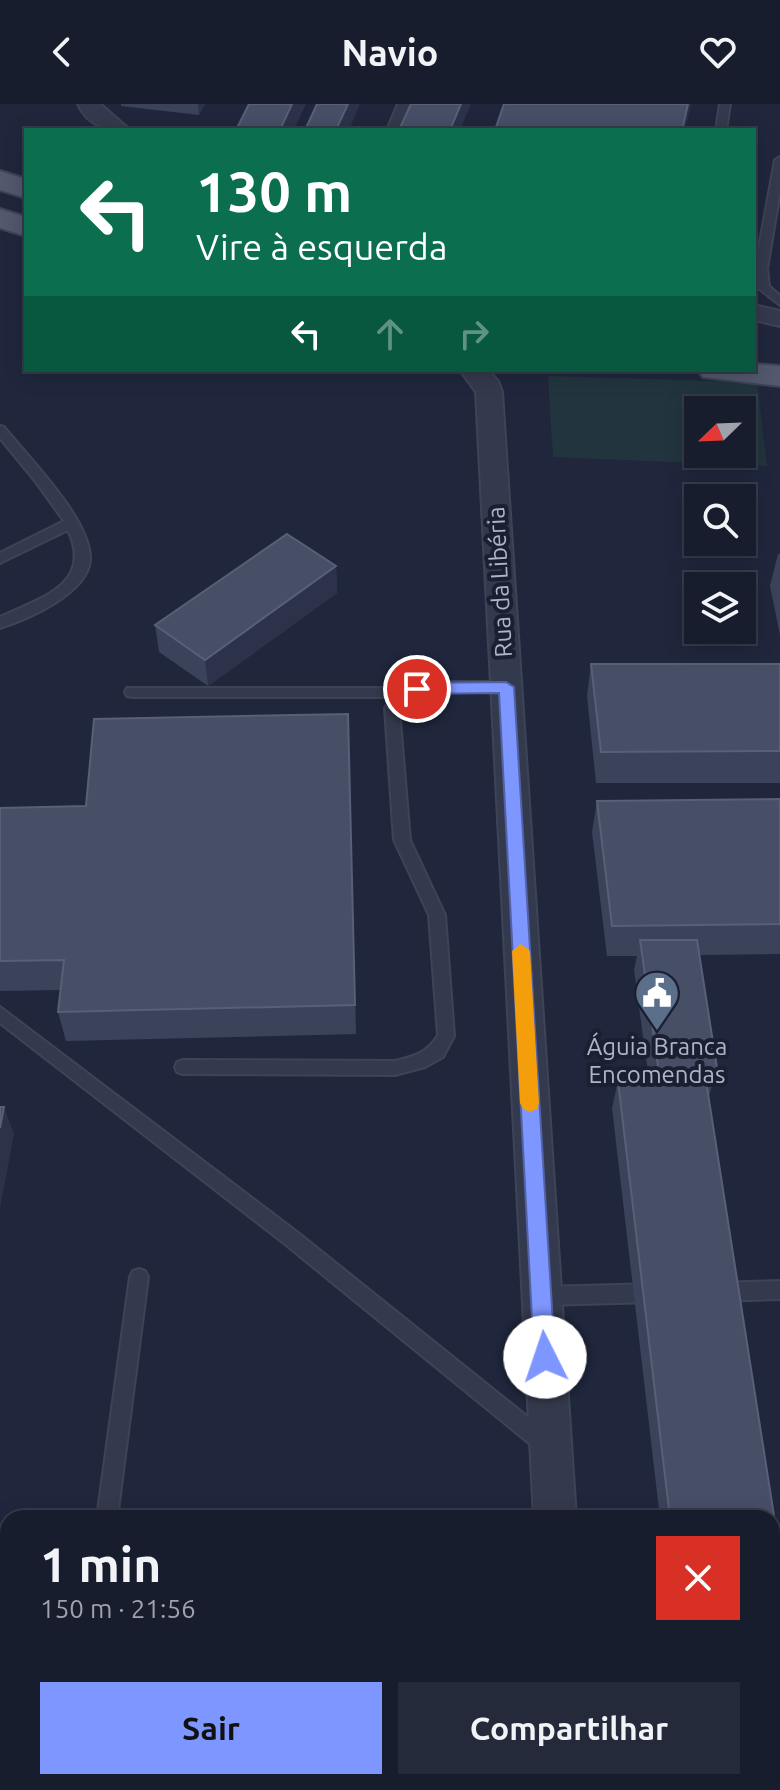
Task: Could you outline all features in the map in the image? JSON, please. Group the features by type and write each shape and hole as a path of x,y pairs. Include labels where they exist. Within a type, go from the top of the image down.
{"main road":[{"path":"0,180 24,188"},
{"path":"0,218 24,226"},
{"path":"756,344 780,345"},
{"path":"737,372 780,376"}],"street":[{"path":"89,104 92,111 116,128"},
{"path":"399,128 409,104"},
{"path":"756,313 780,319"},
{"name":"Rua da Libéria","path":"475,372 485,381 489,392 555,1510"}],"lane":[{"path":"721,128 725,104"},
{"path":"780,160 761,269 763,287 780,302"},
{"path":"0,430 73,522 84,559 79,575 59,592 0,623"},
{"path":"0,558 73,522"},
{"path":"132,692 406,692 417,689 506,687"},
{"path":"183,1067 395,1068 419,1062 437,1052 446,1036 441,935 429,893 402,840 392,708 396,699 406,692"},
{"path":"0,1014 291,1238 551,1449"},
{"path":"108,1510 139,1277"},
{"path":"700,1292 780,1290"},
{"path":"541,1296 668,1293"}],"shaded area":[{"path":"548,376 757,382 767,466 756,466 756,396 684,396 684,463 553,457"}],"building":[{"path":"249,104 292,104 281,128 237,128"},
{"path":"317,104 348,104 337,128 306,128"},
{"path":"411,104 461,104 451,128 400,128"},
{"path":"504,104 688,104 682,128 496,128"},
{"path":"287,534 336,566 205,660 155,625"},
{"path":"591,664 780,664 780,751 601,752"},
{"path":"348,714 355,1005 58,1012 64,960 0,961 0,808 86,806 94,719"},
{"path":"780,799 780,924 612,926 597,801"},
{"path":"640,940 697,940 717,1068 704,1068 773,1510 669,1510 618,1081 660,1080"},
{"path":"0,1107 4,1107 0,1128"}],"slow traffic":[{"path":"521,951 530,1103"}],"place":[{"name":"Águia Branca Encomendas","path":"657,1032"}],"route":[{"path":"417,689 506,687 545,1357"}]}
